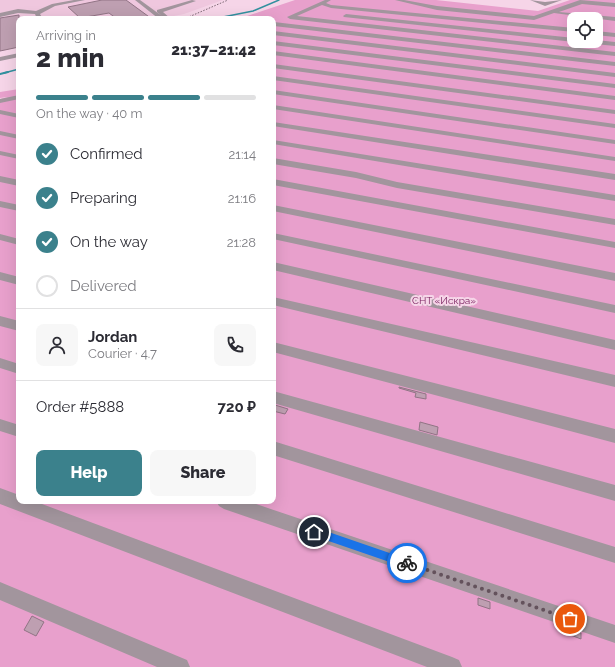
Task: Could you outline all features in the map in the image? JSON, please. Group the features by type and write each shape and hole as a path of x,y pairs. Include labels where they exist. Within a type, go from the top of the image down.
{"street":[{"path":"0,15 18,11 37,13 54,5 84,0"},
{"path":"137,0 158,16"},
{"path":"276,23 329,0"},
{"path":"532,0 545,4 560,0"},
{"path":"165,16 159,11 194,1"},
{"path":"580,1 615,25"},
{"path":"534,18 554,12 580,1 615,5"},
{"path":"394,2 546,20"},
{"path":"321,3 331,6 567,29"},
{"path":"554,12 615,19"},
{"path":"336,15 567,39"},
{"path":"290,17 615,54"},
{"path":"276,24 615,64"},
{"path":"276,33 615,74"},
{"path":"603,34 615,35"},
{"path":"276,43 615,86"},
{"path":"603,43 615,44"},
{"path":"276,53 615,98"},
{"path":"0,59 16,56"},
{"path":"276,66 615,112"},
{"path":"276,78 615,126"},
{"path":"276,92 615,142"},
{"path":"0,101 16,98"},
{"path":"276,106 615,159"},
{"path":"0,112 16,115"},
{"path":"276,124 615,177"},
{"path":"0,133 16,136"},
{"path":"276,142 615,198"},
{"path":"0,153 16,156"},
{"path":"276,162 356,175 404,186 615,222"},
{"path":"0,179 16,182"},
{"path":"276,183 615,245"},
{"path":"0,204 16,207"},
{"path":"276,209 615,277"},
{"path":"0,237 16,241"},
{"path":"276,237 615,309"},
{"path":"276,267 615,344"},
{"path":"0,276 16,280"},
{"path":"276,302 615,381"},
{"path":"0,321 16,325"},
{"path":"276,348 615,436"},
{"path":"0,363 16,368"},
{"path":"276,398 615,493"},
{"path":"0,425 16,430"},
{"path":"276,449 615,555"},
{"path":"0,496 16,502"},
{"path":"21,504 452,667"},
{"path":"233,504 615,634"},
{"path":"0,591 180,667"}],"path":[{"path":"192,16 228,0"}],"shaded area":[{"path":"0,0 223,0 184,14 174,16 16,16 16,48 0,51"}],"green space":[{"name":"СНТ «Искра»","path":"295,0 436,0 538,11 570,0 615,0 615,667 0,667 0,99 8,97 0,98 0,92 16,89 16,504 276,504 276,16 247,16"}],"building":[{"path":"102,0 126,0 148,16 113,16 109,13 92,16 78,16 68,7"},
{"path":"19,15 16,16 16,48 0,51 0,18"},
{"path":"399,387 426,394 426,399 415,397 416,393"},
{"path":"276,405 288,409 285,414 276,412"},
{"path":"420,422 438,427 437,435 419,430"},
{"path":"478,598 490,602 490,609 478,605"},
{"path":"32,616 44,622 36,636 24,630"},
{"path":"568,628 581,633 581,639 568,634"}],"waterway":[{"path":"228,16 253,11 279,0"},
{"path":"4,73 16,70"},
{"path":"4,73 8,72"},
{"path":"0,74 4,73"}],"way so far":[{"path":"407,563 570,619"}],"route":[{"path":"314,532 407,563"}]}
